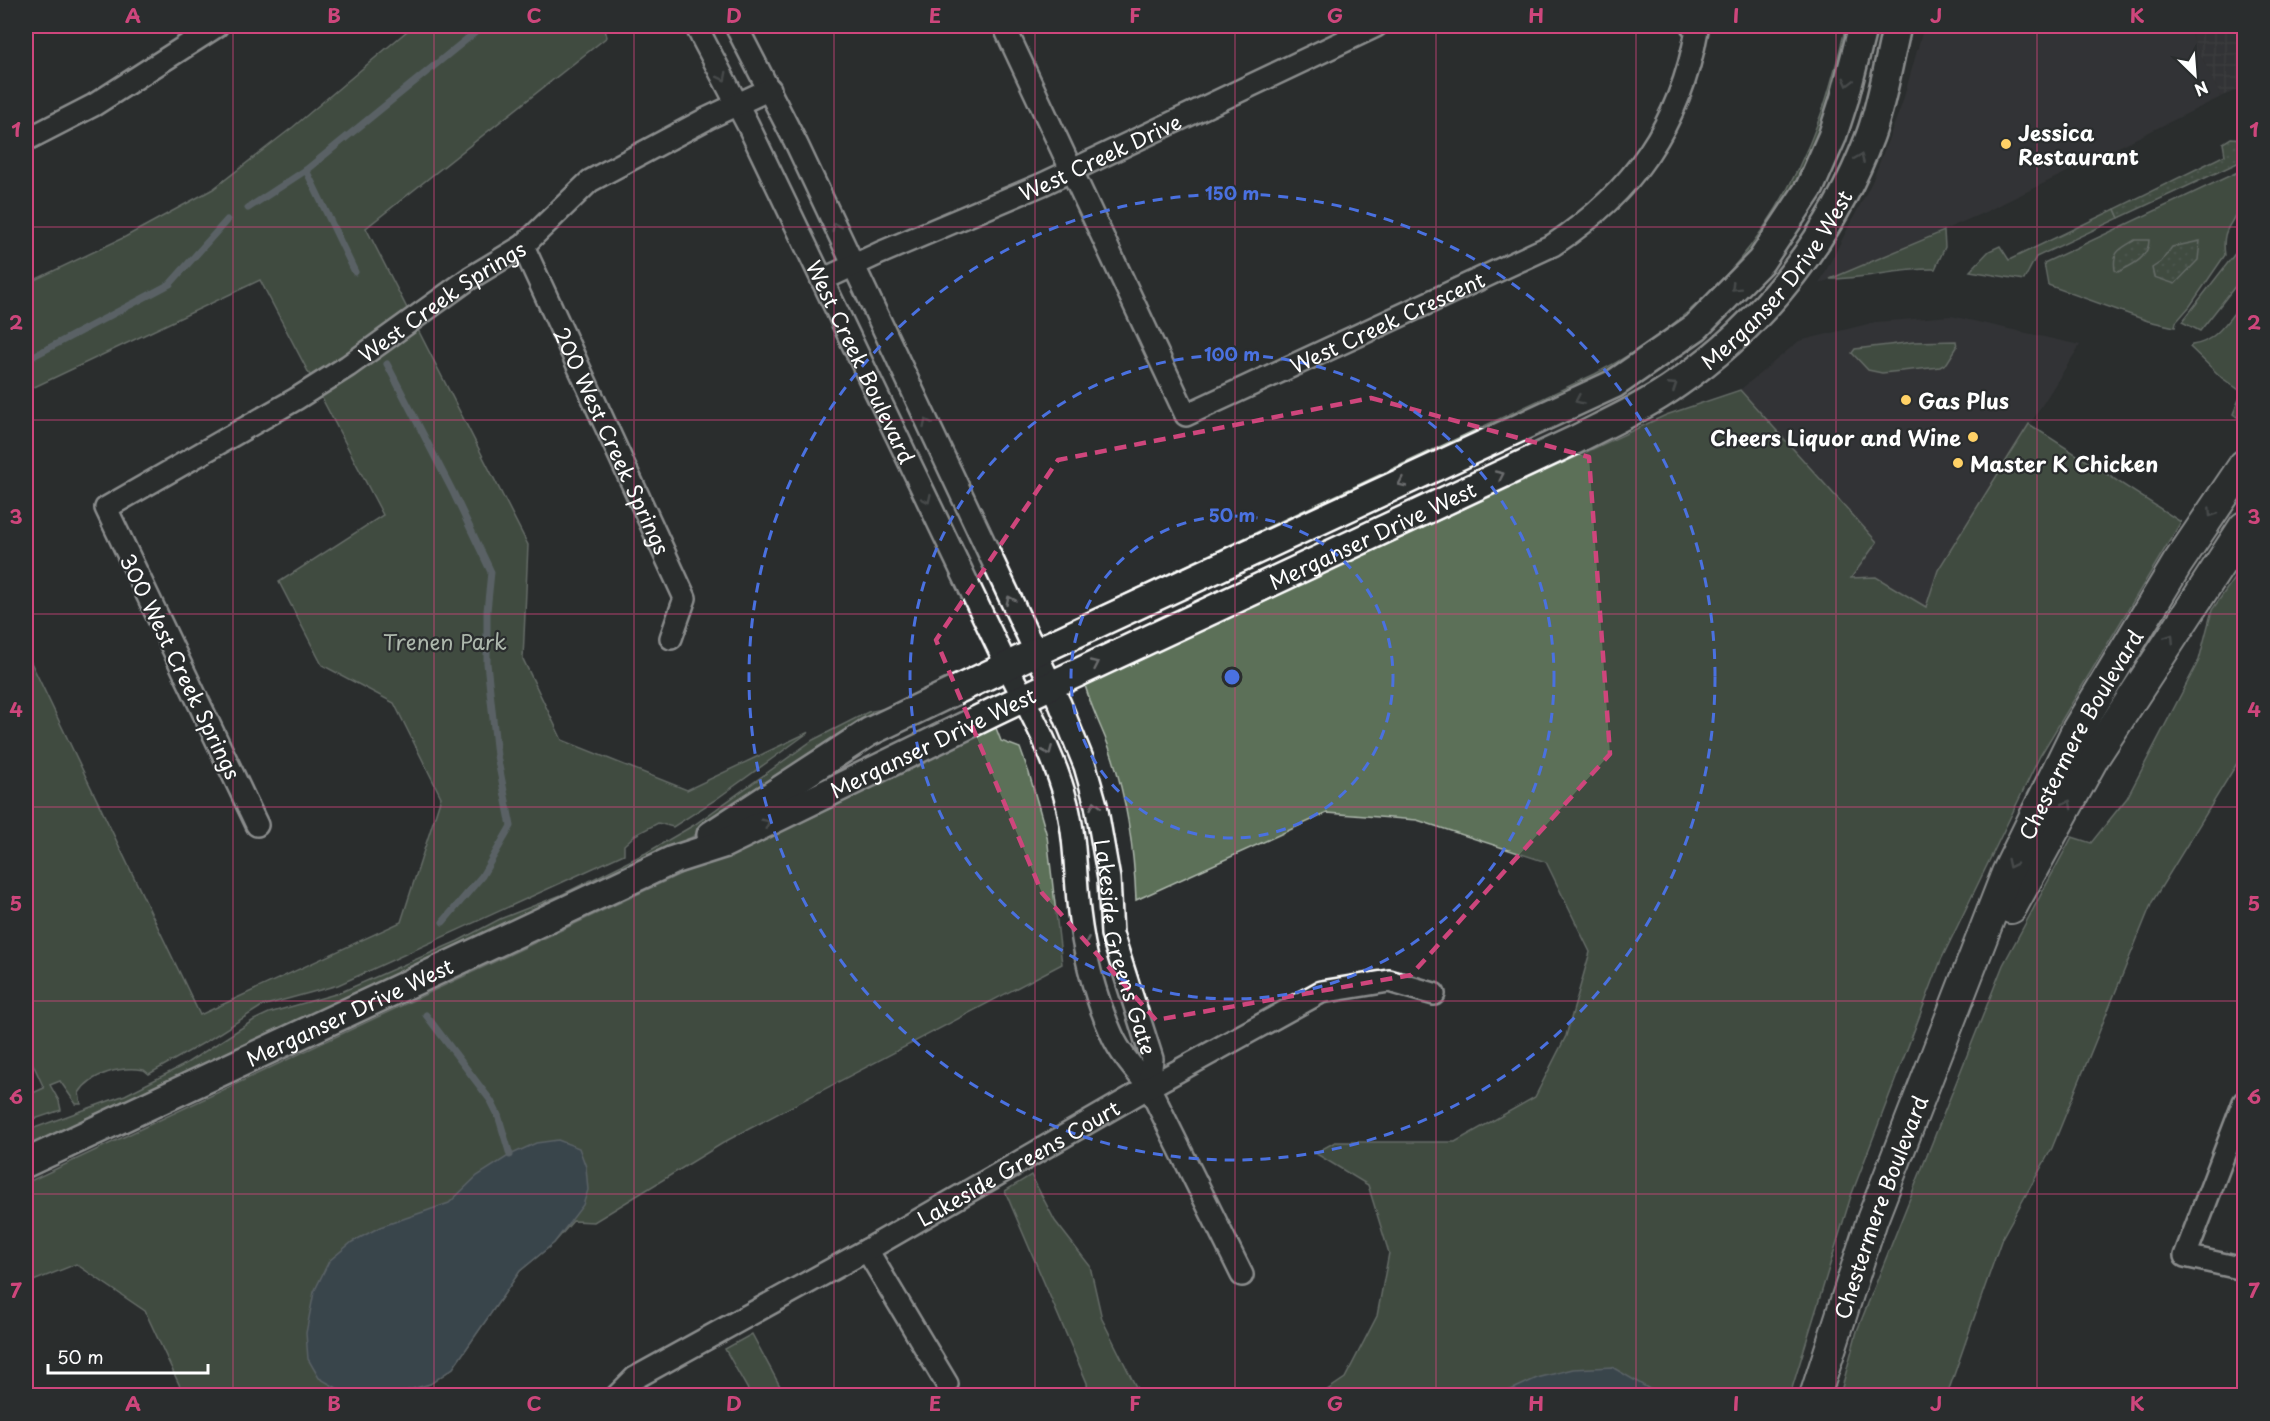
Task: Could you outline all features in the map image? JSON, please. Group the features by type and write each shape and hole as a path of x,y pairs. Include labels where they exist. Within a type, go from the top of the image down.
{"main road":[{"name":"Chestermere Boulevard","path":"1815,1395 1872,1220 2007,873 2077,730 2177,564 2244,465"},
{"name":"Chestermere Boulevard","path":"1949,1021 2094,757 2244,527"}],"street":[{"path":"26,140 94,105 217,26"},
{"name":"West Creek Boulevard","path":"696,26 737,104 1023,698"},
{"name":"West Creek Boulevard","path":"736,26 770,89 854,264 1034,652"},
{"path":"1004,26 1071,171"},
{"name":"West Creek Drive","path":"822,280 854,264 1071,171 1376,26"},
{"name":"West Creek Crescent","path":"1071,171 1186,415 1553,245 1584,223 1628,183 1656,142 1677,102 1690,65 1696,30 1692,26"},
{"name":"Merganser Drive West","path":"673,860 804,772 869,732 1034,652 1614,384 1696,327 1761,261 1810,187 1832,137 1863,26"},
{"name":"Merganser Drive West","path":"26,1163 673,860 723,844 1050,685 1575,440 1647,403 1709,360 1757,316 1785,285 1831,218 1871,133 1897,26"},
{"name":"West Creek Springs","path":"106,508 339,372 470,278 523,246 590,181 770,89"},
{"name":"200 West Creek Springs","path":"523,246 685,598 671,638"},
{"path":"1761,261 1785,285"},
{"name":"300 West Creek Springs","path":"106,508 257,825"},
{"name":"Lakeside Greens Gate","path":"1034,652 1085,766 1096,805 1109,879 1112,934 1152,1059 1149,1087"},
{"name":"Lakeside Greens Gate","path":"1023,698 1037,726 1067,802 1074,832 1079,912 1085,949 1097,995 1113,1037 1149,1087"},
{"name":"Lakeside Greens Court","path":"617,1395 635,1378 867,1250 1149,1087 1321,992 1389,981 1434,994"},
{"path":"1149,1087 1242,1275"},
{"path":"2244,1102 2185,1256 2244,1269"},
{"path":"867,1250 947,1384"}],"highlighted area":[{"path":"1371,398 1589,457 1610,754 1411,975 1156,1020 1042,893 936,640 1058,460"}],"shaded area":[{"path":"1924,26 2187,26 2221,97 1983,213 1819,284 1872,182 1902,104"},
{"path":"2187,26 2244,26 2244,87 2221,97"},
{"path":"1951,316 2080,345 1938,570 1926,607 1876,577 1851,579 1877,542 1740,390 1799,341 1876,322"}],"green space":[{"name":"Trenen Park","path":"413,26 604,26 607,37 366,228 528,545 523,659 562,740 687,790 809,732 715,800 673,827 658,823 635,835 624,845 624,854 338,985 262,1006 149,1074 144,1070 126,1069 99,1076 91,1080 79,1093 81,1104 76,1104 60,1081 50,1085 61,1110 26,1122 26,1096 44,1088 26,1049 26,652 200,1015 401,922 441,797 394,703 322,665 279,582 383,515 260,280 26,391 26,284 125,237 213,189 293,127"},
{"path":"1846,26 1850,26 1824,121 1800,178 1786,203 1771,227 1735,272 1673,330 1639,354 1579,387 1070,623 1061,624 1595,374 1670,326 1733,268 1759,234 1782,198 1803,159 1820,117"},
{"path":"2231,138 2244,139 2244,160 2119,218 2115,209 2225,155 2223,143"},
{"path":"2244,169 2244,196 2239,200 2238,209 2227,230 2225,255 2190,306 2176,322 2175,327 2148,321 2048,285 2044,263"},
{"path":"2115,209 2119,218 2036,257 2024,280 1970,271 1989,251 2000,246 2009,260"},
{"path":"1944,231 1945,247 1935,269 1830,279"},
{"path":"2135,240 2149,240 2146,252 2139,260 2118,272 2114,264 2118,251"},
{"path":"2200,241 2198,260 2175,284 2154,277 2152,268 2161,262 2172,247"},
{"path":"2244,242 2244,275 2200,331 2182,322"},
{"path":"2244,300 2244,420 2233,414 2242,392 2222,378 2190,347 2208,340 2215,334"},
{"path":"1956,341 1957,347 1947,363 1940,367 1882,373 1868,370 1852,353 1855,349 1914,342"},
{"path":"1740,390 1877,542 1851,578 1876,577 1926,607 1938,570 2029,424 2181,522 2040,756 1941,960 1851,1196 1790,1395 1320,1395 1345,1378 1377,1316 1389,1253 1368,1185 1315,1153 1335,1142 1455,1142 1535,1097 1566,1036 1590,952 1546,862 1417,820 1327,813 1136,900 1131,843 1121,787 1110,750 1085,685 1666,415"},
{"path":"2244,564 2244,752 2152,902 2052,1148 2002,1238 1947,1395 1840,1395 1857,1331 2003,965 2072,837 2091,843 2127,798 2199,660 2212,610"},
{"path":"886,710 692,837 26,1148 26,1131 125,1095 182,1066 254,1020 269,1013 339,993 458,941 500,919 561,895 646,853 694,825 813,740 868,712"},
{"path":"996,728 1001,741 1020,748 1047,836 1062,964 728,1140 594,1222 573,1221 554,1243 520,1271 453,1368 430,1384 391,1396 184,1395 145,1311 76,1264 26,1284 26,1183 979,733"},
{"path":"1031,1175 1055,1221 1090,1266 1102,1319 1140,1395 1088,1395 1087,1383 1005,1191"},
{"path":"752,1334 787,1395 751,1395 725,1349"}],"water":[{"path":"558,1140 579,1148 586,1167 588,1190 583,1205 554,1243 520,1271 453,1368 430,1384 391,1395 349,1395 319,1378 308,1359 306,1333 314,1292 329,1261 352,1242 380,1227 449,1203 477,1176 510,1155 536,1143"},
{"path":"1612,1367 1656,1395 1500,1395 1537,1378 1573,1369"}],"waterway":[{"path":"248,208 306,170 483,26"},
{"path":"306,170 355,272"},
{"path":"26,360 170,284 227,220"},
{"path":"387,364 491,572 487,611 487,663 497,756 511,826 482,876 443,922"},
{"path":"426,1015 491,1101 498,1115 510,1155"}],"place":[{"name":"Jessica Restaurant","path":"2006,144"},
{"name":"Gas Plus","path":"1906,400"},
{"name":"Cheers Liquor and Wine","path":"1973,437"},
{"name":"Master K Chicken","path":"1958,463"}]}
